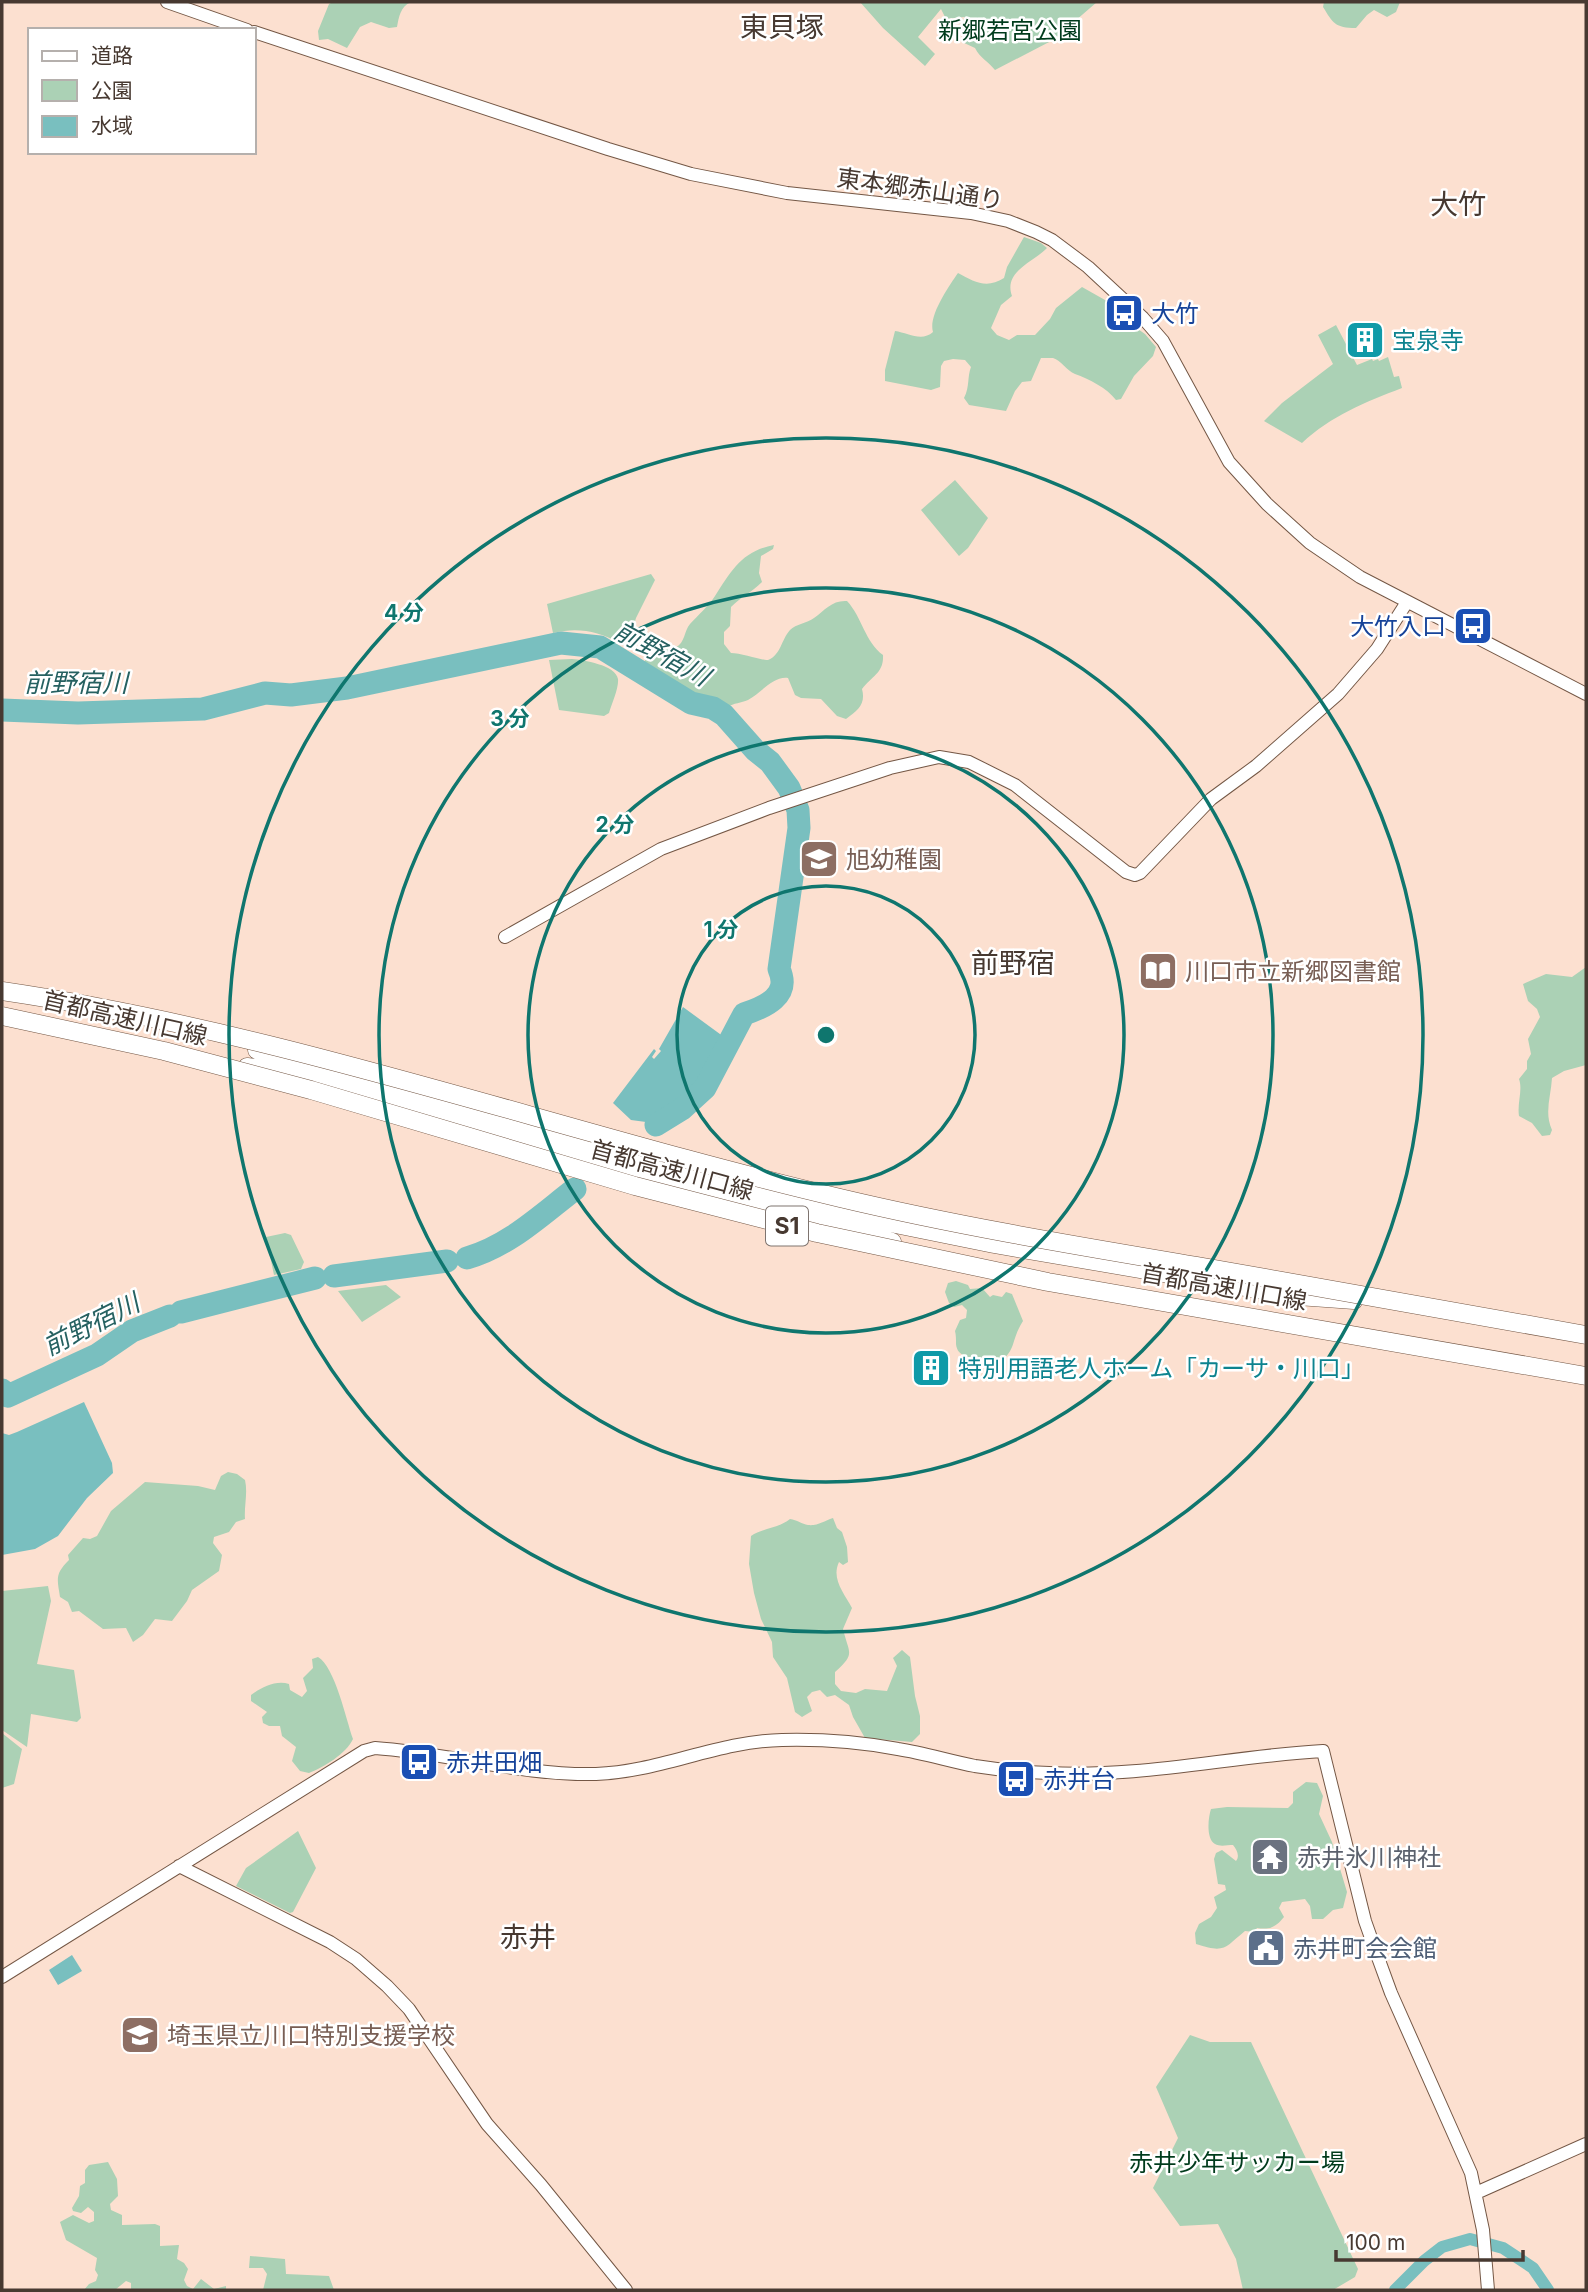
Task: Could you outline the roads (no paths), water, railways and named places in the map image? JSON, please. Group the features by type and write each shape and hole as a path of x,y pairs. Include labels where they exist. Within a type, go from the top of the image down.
{"highway":[{"name":"首都高速川口線","path":"2,991 167,1021 265,1043 703,1163 842,1198 1055,1243 1586,1335"},
{"name":"首都高速川口線","path":"2,1016 120,1040 311,1090 622,1182 773,1223 1048,1282 1586,1376"},
{"path":"166,1016 359,1086 962,1264"},
{"path":"157,1055 271,1070 359,1086 846,1214 994,1244 1298,1296 1424,1306"}],"street":[{"path":"167,2 241,28"},
{"name":"東本郷赤山通り","path":"256,33 691,174 787,193 929,206 971,213 1008,221 1036,232 1052,240 1088,267 1143,318 1163,341 1225,456 1267,504 1310,542 1339,565 1586,694"},
{"path":"505,937 661,849 768,808 890,768 939,757 969,762 1014,785 1126,872 1140,873 1211,799 1256,766 1338,694 1377,649 1407,602"},
{"path":"2,1977 364,1751 375,1748 540,1771 593,1774 639,1769 712,1749 780,1740 850,1741 901,1749 975,1766 1049,1773 1120,1773 1323,1751 1365,1921 1391,1993 1465,2158 1476,2193 1488,2290"},
{"path":"179,1866 330,1942 356,1959 387,1986 409,2009 487,2124 541,2185 626,2290"},
{"path":"1476,2193 1586,2144"}],"water":[{"path":"683,1007 724,1037 695,1086 672,1106 646,1122 631,1120 613,1103 654,1049 654,1059 661,1051 659,1049"},
{"path":"84,1402 112,1463 113,1473 87,1498 58,1536 35,1549 2,1555 2,1433 9,1435 17,1432"},
{"path":"72,1955 82,1971 58,1985 49,1970"}],"waterway":[{"name":"前野宿川","path":"2,710 78,713 203,709 265,693 291,695 347,688 561,643 600,647 691,703 713,708 724,715 755,750 770,762 789,788 798,810 799,828 779,969 782,986 774,999 744,1014 705,1088 682,1109 656,1125"},
{"name":"前野宿川","path":"467,1258 511,1238 575,1189"},
{"name":"前野宿川","path":"334,1276 447,1261"},
{"name":"前野宿川","path":"181,1312 315,1278"},
{"name":"前野宿川","path":"2,1390 8,1396 97,1355 132,1331 170,1316"},
{"path":"1395,2290 1442,2247 1470,2239 1503,2248 1533,2268 1548,2290"}],"place":[{"name":"大竹","path":"1124,313"},
{"name":"宝泉寺","path":"1365,340"},
{"name":"大竹入口","path":"1473,626"},
{"name":"旭幼稚園","path":"819,859"},
{"name":"川口市立新郷図書館","path":"1158,971"},
{"name":"特別用語老人ホーム「カーサ・川口」","path":"931,1368"},
{"name":"赤井田畑","path":"419,1762"},
{"name":"赤井台","path":"1016,1779"},
{"name":"赤井氷川神社","path":"1270,1857"},
{"name":"赤井町会会館","path":"1266,1948"},
{"name":"埼玉県立川口特別支援学校","path":"140,2035"}],"district":[{"name":"東貝塚","path":"782,27"},
{"name":"大竹","path":"1458,204"},
{"name":"前野宿","path":"1013,963"},
{"name":"赤井","path":"528,1937"}],"park label":[{"name":"新郷若宮公園","path":"1010,30"},
{"name":"赤井少年サッカー場","path":"1237,2162"}]}
